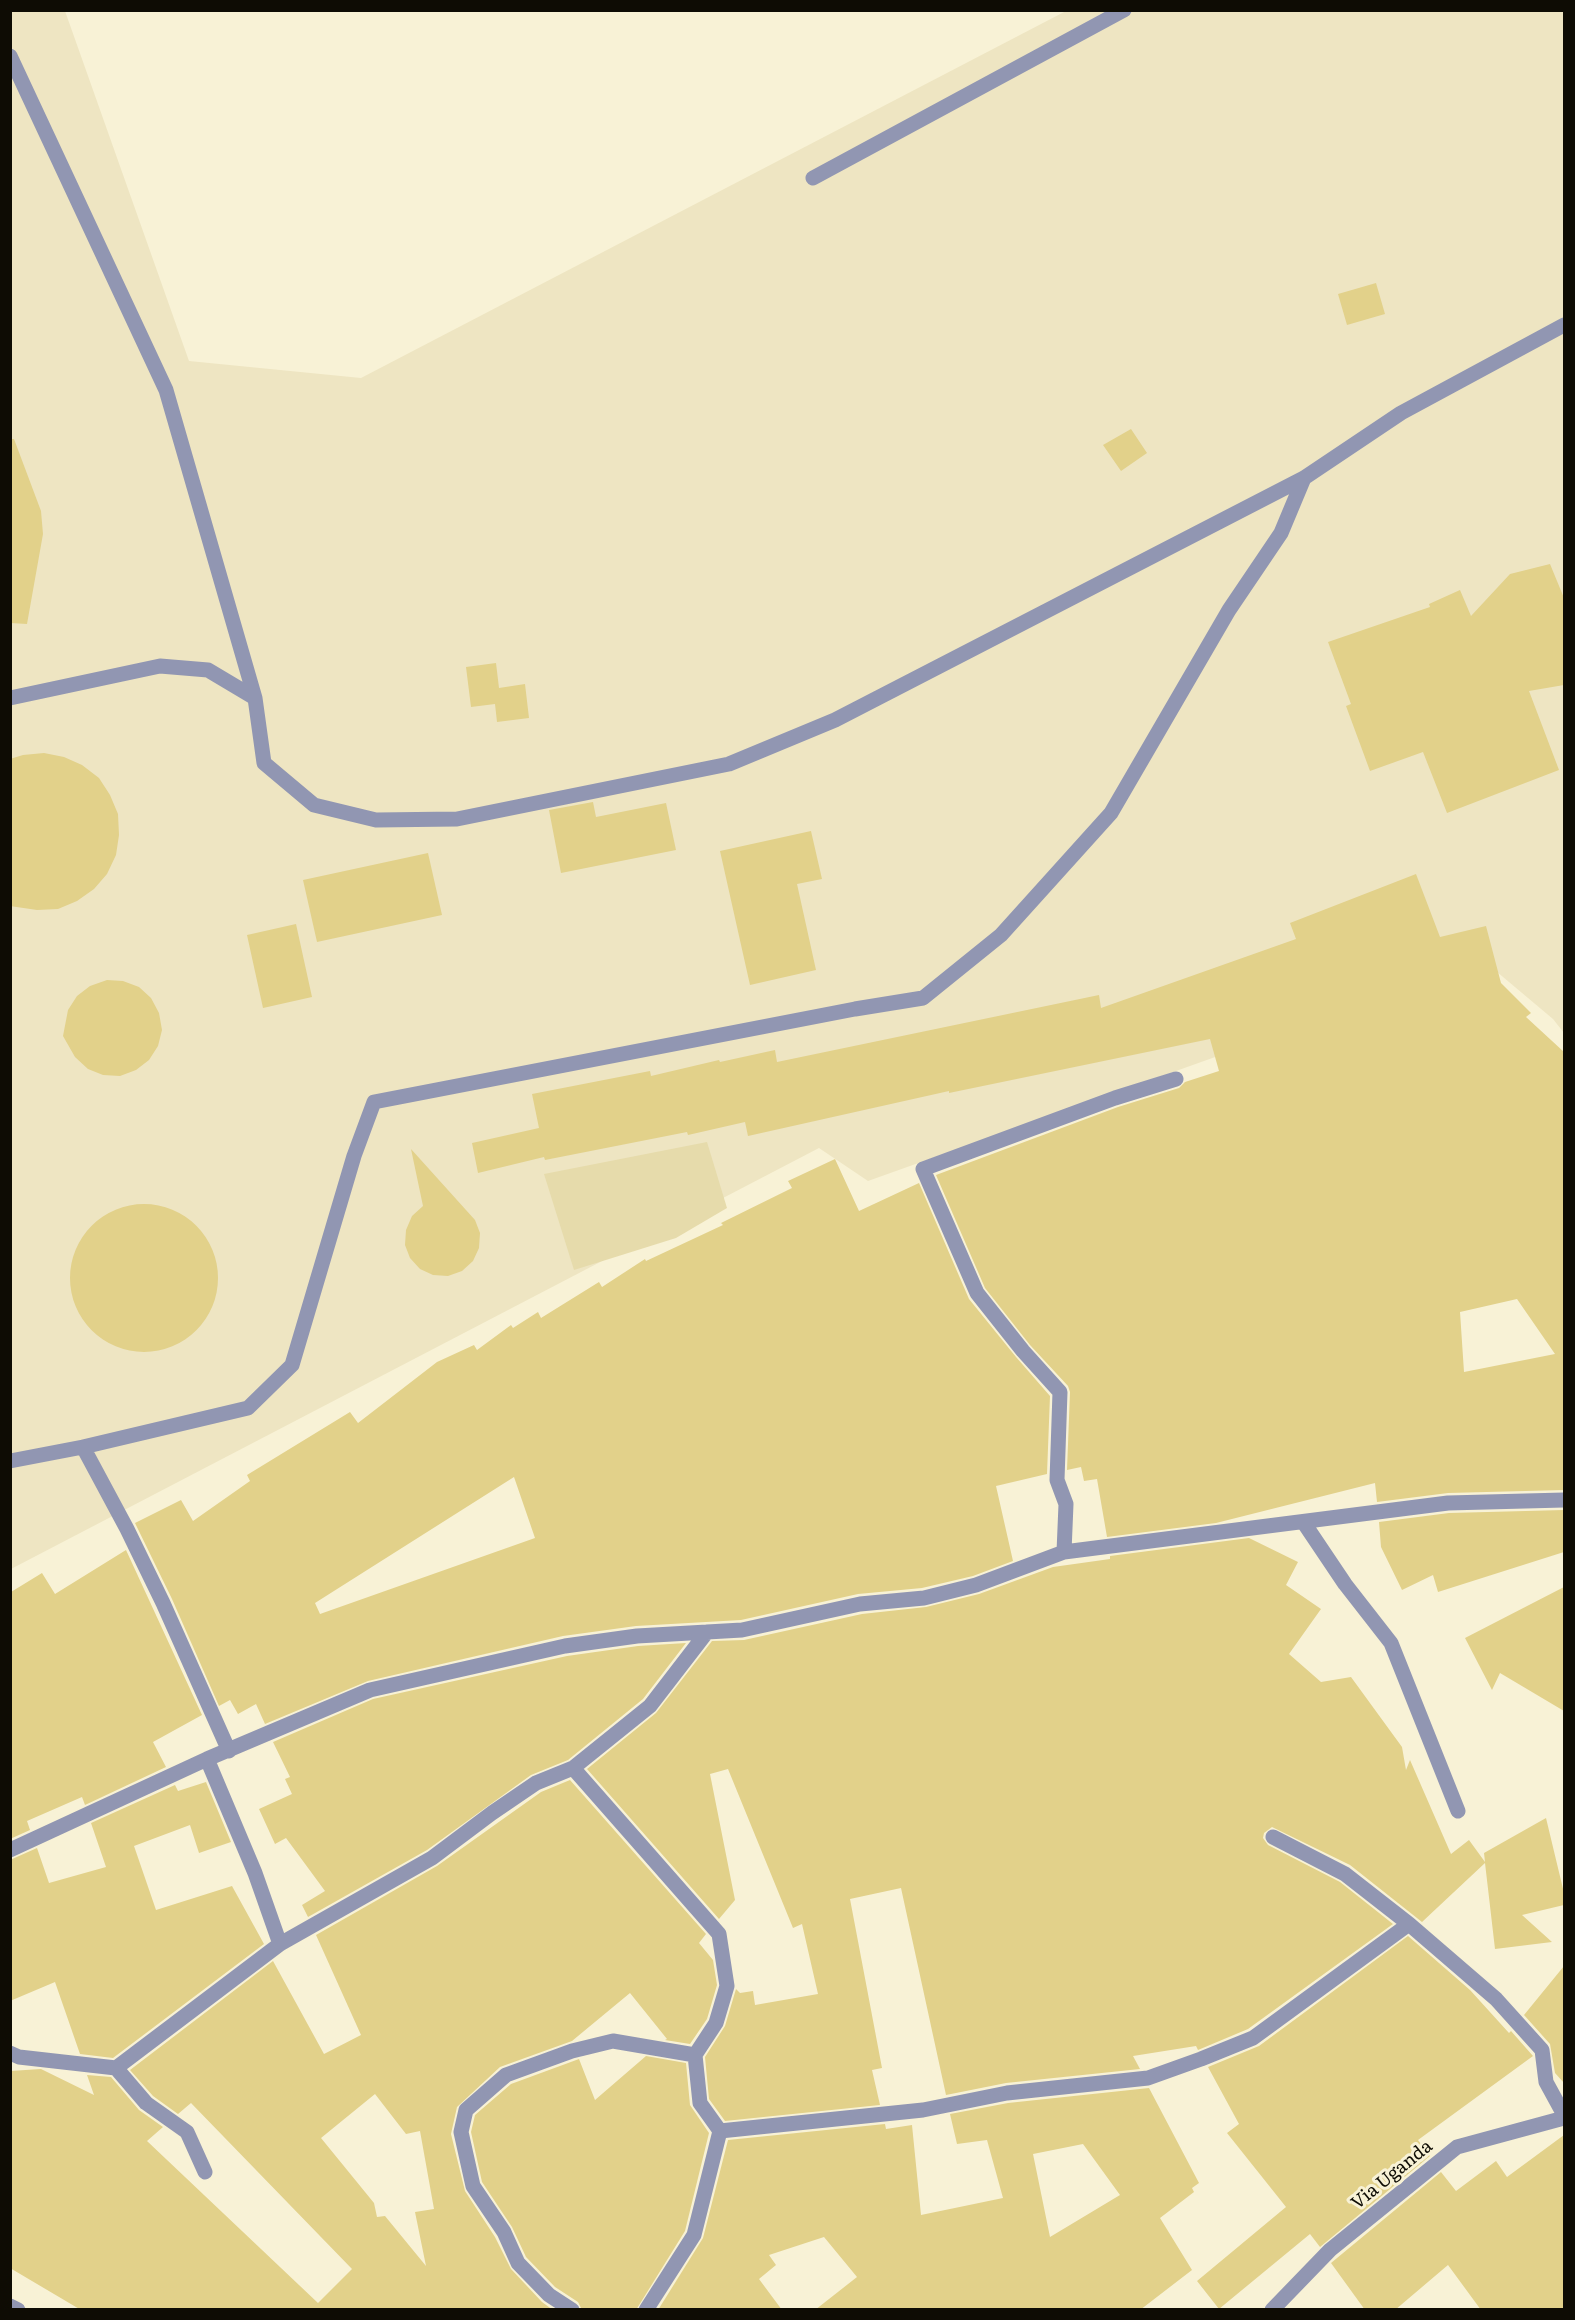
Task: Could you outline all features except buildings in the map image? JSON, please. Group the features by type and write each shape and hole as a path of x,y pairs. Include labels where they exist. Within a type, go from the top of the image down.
{"street":[{"path":"813,178 1124,10"},
{"path":"10,56 166,390 255,698 264,763 314,805 376,820 457,819 729,764 835,720 1304,478 1401,413 1564,325"},
{"path":"10,1461 248,1408 292,1365 354,1156 374,1102 855,1009 923,998 1001,935 1111,813 1229,610 1281,533 1304,478"},
{"path":"10,698 160,666 208,670 255,698"},
{"path":"1064,1552 1066,1504 1057,1480 1060,1392 1023,1352 977,1293 923,1168 1115,1098 1176,1079"},
{"path":"83,1446 153,1582 229,1751"},
{"path":"10,1850 207,1759 370,1690 565,1646 637,1636 742,1630 860,1604 924,1598 976,1585 1064,1552 1448,1503 1564,1500"},
{"path":"1304,1522 1345,1584 1391,1644 1458,1811"},
{"path":"116,2068 280,1944 432,1858 536,1783 573,1768 650,1706 707,1632"},
{"path":"207,1759 255,1873 280,1944"},
{"path":"573,1768 719,1934 727,1986 716,2023 695,2055 700,2103 720,2131 694,2235 646,2310"},
{"path":"1273,1837 1345,1874 1409,1924 1496,1999 1542,2050 1546,2082 1564,2116"},
{"path":"720,2131 923,2110 1007,2093 1148,2078 1201,2060 1253,2038 1409,1924"},
{"path":"572,2310 549,2295 518,2263 504,2232 473,2186 461,2132 466,2110 506,2075 572,2051 612,2041 695,2055"},
{"path":"10,2053 19,2057 116,2068 147,2103 187,2132 205,2172"},
{"name":"Via Uganda","path":"1272,2310 1330,2250 1457,2147 1564,2116"},
{"path":"10,2306 18,2310"}],"shaded area":[{"path":"11,11 65,11 189,361 361,378 1066,11 1564,11 1564,1033 1553,1019 1484,961 868,1181 819,1148 11,1569"},
{"path":"707,1142 727,1208 676,1238 574,1270 544,1174"}]}
